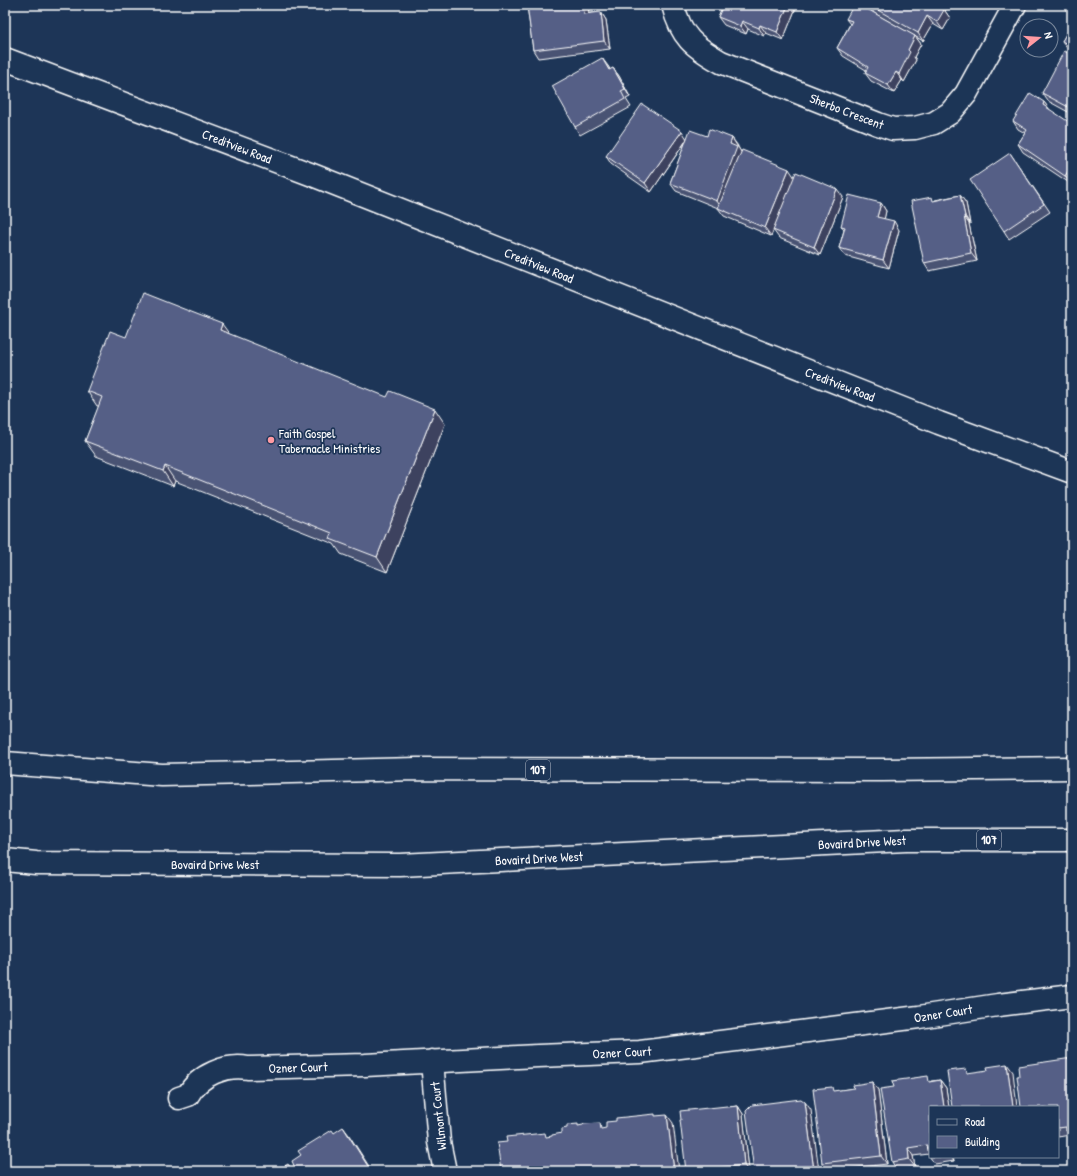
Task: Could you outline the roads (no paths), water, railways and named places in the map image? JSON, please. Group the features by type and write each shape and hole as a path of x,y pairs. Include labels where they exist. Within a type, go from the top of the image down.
{"street":[{"name":"Sherbo Crescent","path":"674,5 677,20 690,41 704,52 721,62 893,129 915,128 934,123 950,113 966,94 1015,5"},
{"name":"Creditview Road","path":"5,59 289,166 925,418 1072,472"},
{"name":"107","path":"5,763 162,775 417,770 882,770 1072,768"},
{"name":"Bovaird Drive West","path":"5,860 44,863 400,865 906,840 1072,840"},
{"name":"Ozner Court","path":"179,1098 188,1095 192,1089 213,1073 237,1066 248,1068 366,1065 640,1052 1072,996"},
{"name":"Wilmont Court","path":"432,1061 439,1142 445,1171"}],"place":[{"name":"Faith Gospel Tabernacle Ministries","path":"271,440"}]}
